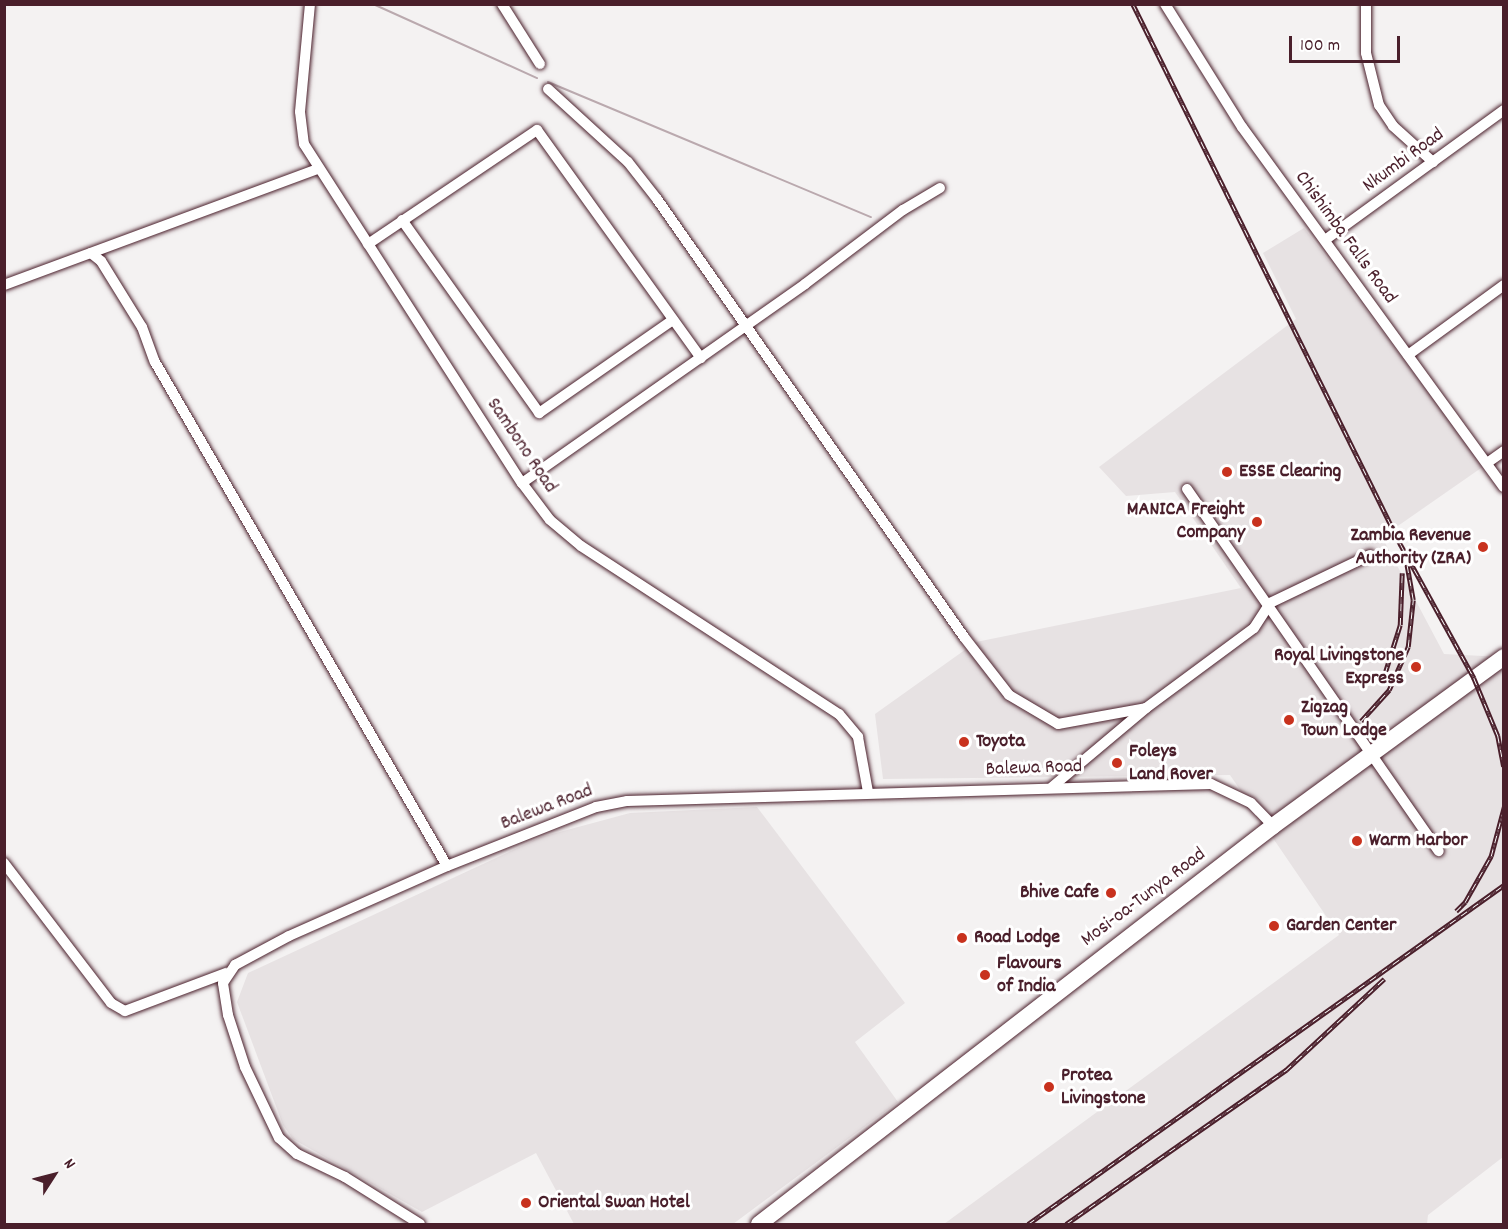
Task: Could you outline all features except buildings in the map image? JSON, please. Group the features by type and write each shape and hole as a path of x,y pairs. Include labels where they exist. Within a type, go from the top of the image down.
{"highway":[{"name":"Mosi-oa-Tunya Road","path":"759,1224 1273,826 1503,657"}],"street":[{"name":"Sambono Road","path":"310,4 300,112 304,144 317,169 522,483 550,520 581,546 839,714 858,737 868,792"},
{"path":"502,4 540,64"},
{"name":"Chishimba Falls Road","path":"1165,4 1242,128 1503,487"},
{"path":"1366,4 1366,53 1379,105 1393,126 1433,162"},
{"path":"548,89 638,174 690,242 745,327 837,451 964,637 1009,695 1058,724 1146,708"},
{"name":"Nkumbi Road","path":"1325,240 1503,110"},
{"path":"368,244 537,130 701,358"},
{"path":"4,285 317,169"},
{"path":"522,483 745,327 903,210 940,188"},
{"path":"402,220 539,413 673,320"},
{"path":"91,253 100,261 142,327 155,362 447,866"},
{"path":"1408,355 1503,285"},
{"path":"1487,463 1503,452"},
{"path":"1187,489 1270,603 1439,851"},
{"path":"1052,787 1146,708 1254,628 1270,603 1370,555"},
{"name":"Balewa Road","path":"4,863 111,1003 125,1011 226,973 289,936 447,866 596,807 627,801 868,792 1210,784 1251,803 1273,826"},
{"path":"226,973 223,983 228,1015 245,1067 279,1138 297,1154 345,1177 420,1224"}],"shaded area":[{"path":"1304,228 1484,466 1382,537 1444,654 1503,657 1503,1157 1428,1215 1427,1224 944,1224 1339,935 1230,775 883,779 875,714 976,642 1241,588 1175,492 1126,496 1099,467 1296,319 1263,253"},
{"path":"757,807 905,1003 855,1042 898,1102 733,1224 574,1224 536,1153 422,1212 293,1139 283,1125 237,1002 248,973 541,837 630,813"}],"waterway":[{"path":"373,4 537,78"},
{"path":"548,82 871,217"}],"railway":[{"path":"1133,4 1401,545 1474,678 1498,736 1504,766"},
{"path":"1361,721 1389,690 1408,647 1413,600 1407,565"},
{"path":"1385,673 1400,625 1402,573"},
{"path":"1456,911 1465,902 1491,856 1504,807"},
{"path":"1028,1224 1504,885"},
{"path":"1066,1224 1286,1070 1384,979"}],"place":[{"name":"ESSE Clearing","path":"1227,472"},
{"name":"MANICA Freight Company","path":"1257,522"},
{"name":"Zambia Revenue Authority (ZRA)","path":"1483,547"},
{"name":"Royal Livingstone Express","path":"1416,667"},
{"name":"Zigzag Town Lodge","path":"1289,720"},
{"name":"Toyota","path":"964,742"},
{"name":"Foleys Land Rover","path":"1117,763"},
{"name":"Warm Harbor","path":"1357,841"},
{"name":"Bhive Cafe","path":"1111,893"},
{"name":"Garden Center","path":"1274,926"},
{"name":"Road Lodge","path":"962,938"},
{"name":"Flavours of India","path":"985,975"},
{"name":"Protea Livingstone","path":"1049,1087"},
{"name":"Oriental Swan Hotel","path":"526,1203"}]}
